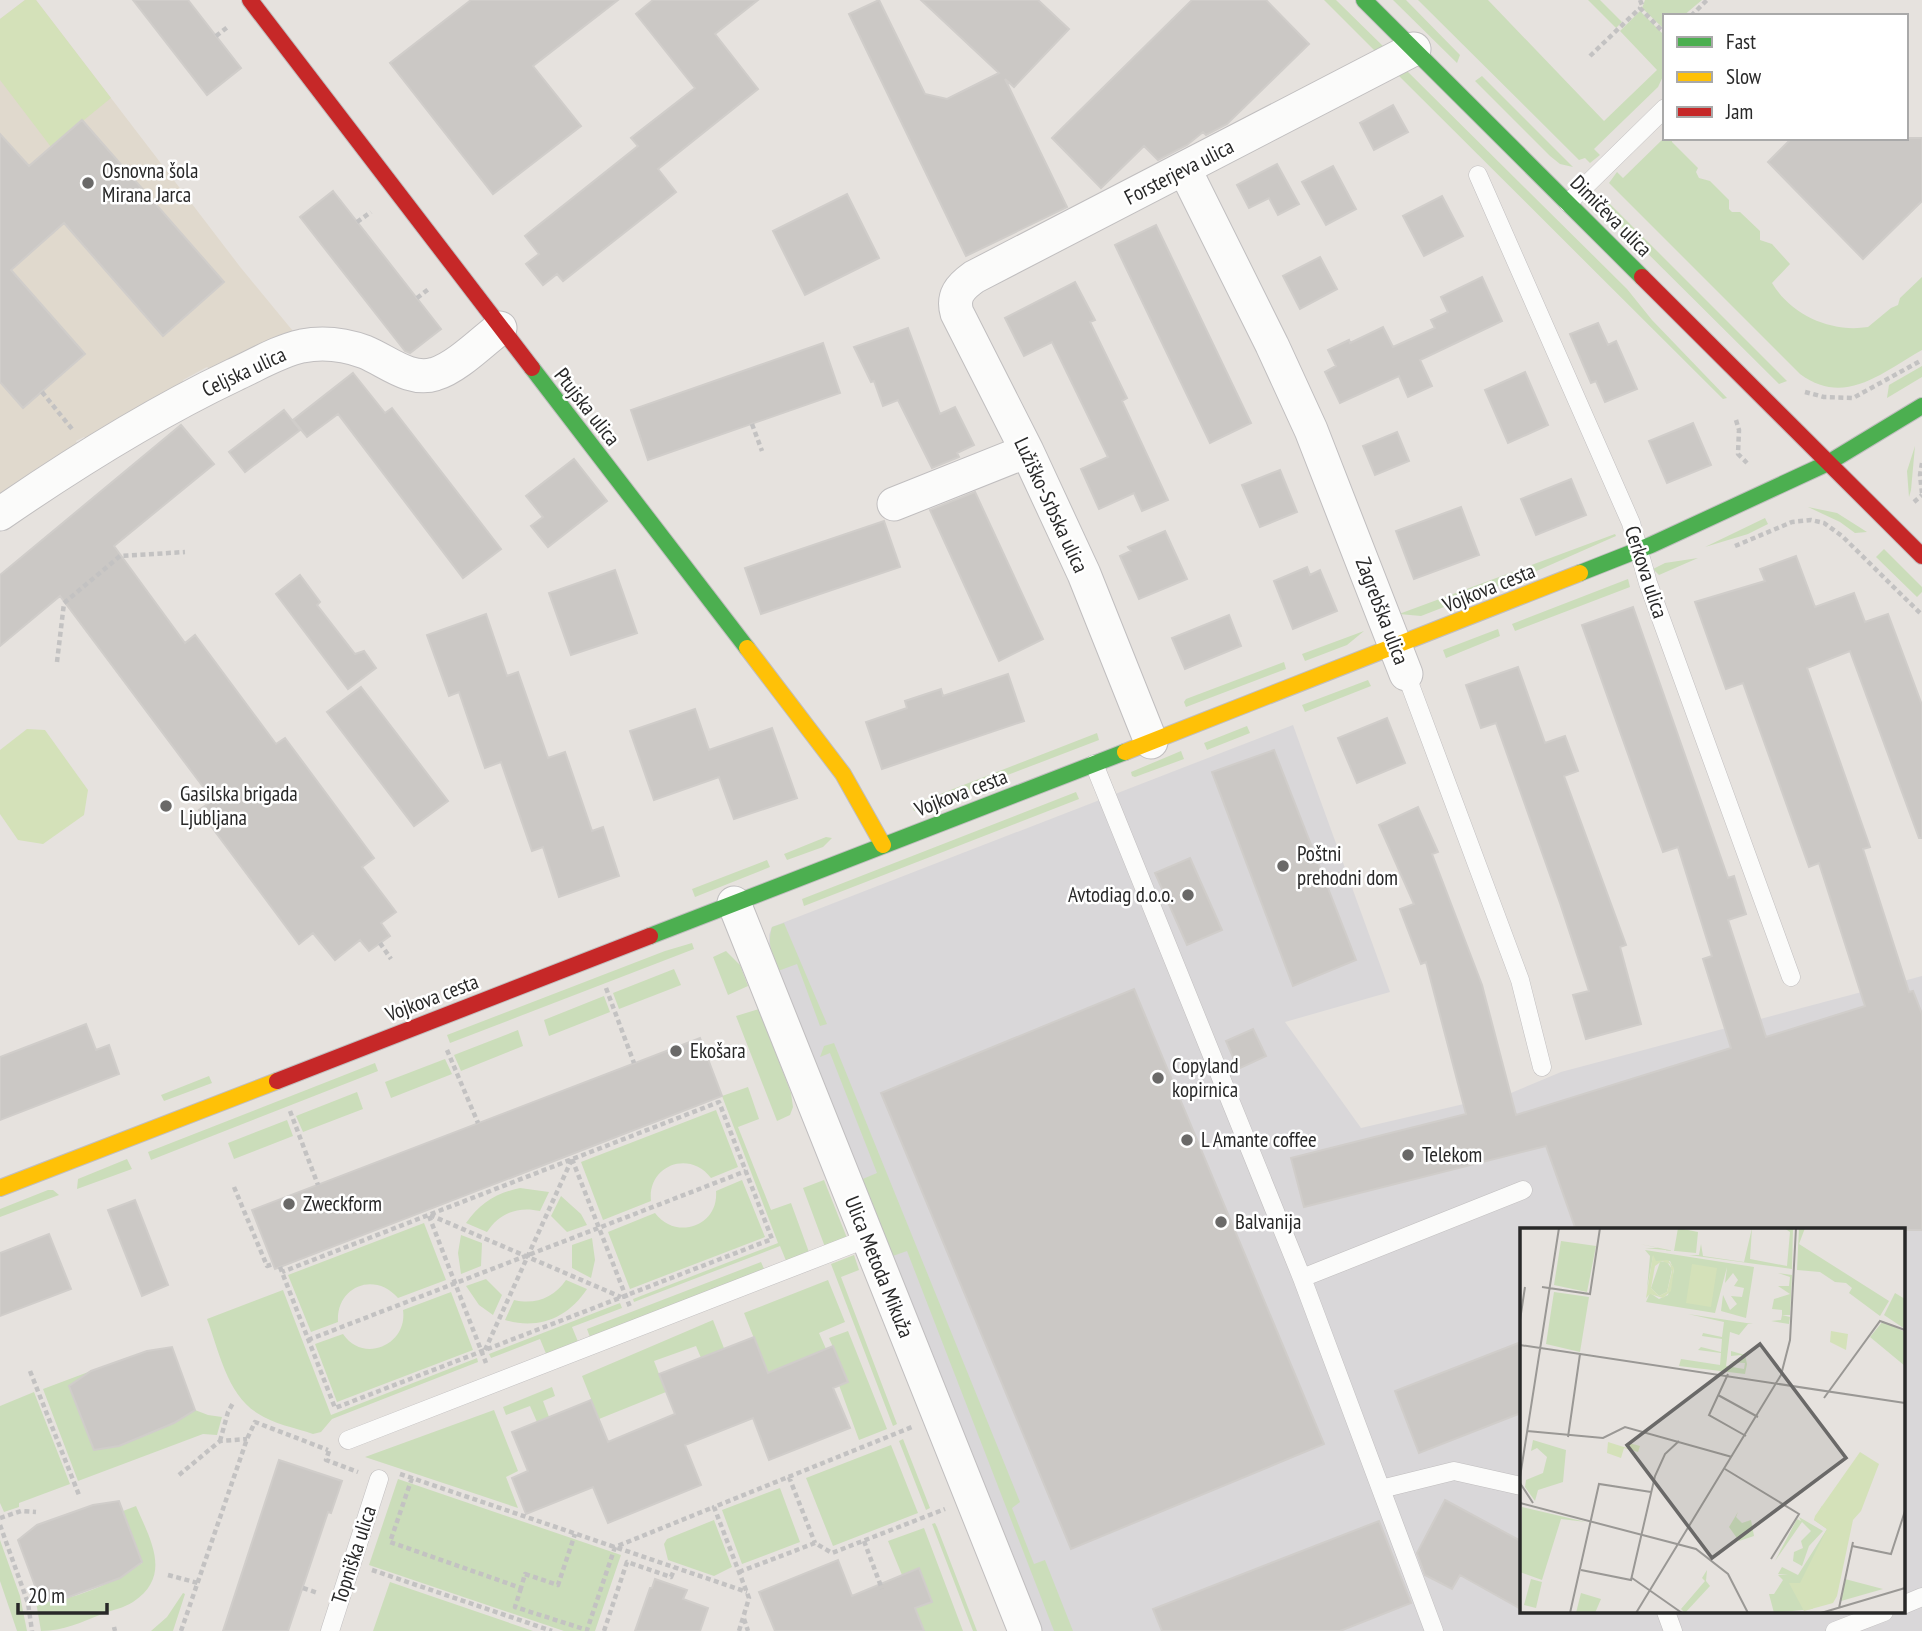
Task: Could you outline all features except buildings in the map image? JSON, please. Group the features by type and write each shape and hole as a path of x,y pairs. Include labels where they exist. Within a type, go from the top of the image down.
{"street":[{"name":"Ptujska ulica","path":"250,0 843,774 883,845"},
{"name":"Dimičeva ulica","path":"1364,0 1922,556"},
{"name":"Forsterjeva ulica","path":"974,277 1414,49"},
{"name":"Zagrebška ulica","path":"1185,170 1311,430 1401,661"},
{"name":"Lužiško-Srbska ulica","path":"974,277 964,284 956,297 957,313 1027,451 1084,574 1151,742"},
{"name":"Celjska ulica","path":"0,514 92,454 207,388 284,352 301,346 345,346 367,353 411,374 426,376 442,371 500,328"},
{"name":"Vojkova cesta","path":"0,1188 1151,742 1401,661 1828,463 1922,406"},
{"path":"894,504 1027,451"},
{"name":"Ulica Metoda Mikuža","path":"734,903 1025,1631"}],"lane":[{"path":"1568,203 1663,110"},
{"name":"Cerkova ulica","path":"1478,176 1629,517 1647,583 1791,977"},
{"name":"Zagrebška ulica","path":"1401,661 1520,980 1542,1067"},
{"path":"1094,764 1302,1278 1434,1631"},
{"path":"1302,1278 1523,1190"},
{"path":"344,1447 868,1238"},
{"path":"1381,1489 1454,1471 1520,1486"},
{"name":"Topniška ulica","path":"330,1631 383,1475"},
{"path":"1904,1605 1922,1597"},
{"path":"1667,1614 1673,1631"},
{"path":"1835,1631 1879,1614"}],"path":[{"path":"1590,56 1640,8 1640,0"},
{"path":"1693,14 1707,0"},
{"path":"1640,8 1663,32"},
{"path":"1807,391 1824,397 1844,399 1864,393 1922,360"},
{"path":"42,392 92,454"},
{"path":"1735,415 1739,430 1738,454"},
{"path":"751,424 762,451"},
{"path":"1922,463 1922,493"},
{"path":"1727,548 1792,522 1824,523 1860,553 1922,615"},
{"path":"57,662 64,603 120,556 185,552"},
{"path":"380,943 391,960"},
{"path":"606,988 635,1063"},
{"path":"447,1050 478,1123"},
{"path":"719,1102 746,1171 772,1239 335,1408 281,1270 719,1102"},
{"path":"290,1111 318,1185"},
{"path":"572,1158 623,1297 630,1308"},
{"path":"483,1351 572,1158"},
{"path":"308,1340 746,1171"},
{"path":"234,1187 267,1266 273,1264"},
{"path":"429,1215 623,1297"},
{"path":"429,1215 486,1363"},
{"path":"30,1371 79,1494"},
{"path":"179,1475 220,1441 233,1403"},
{"path":"575,1534 558,1585 525,1574 515,1606 587,1630 615,1547 939,1417"},
{"path":"181,1631 255,1422 344,1447"},
{"path":"220,1441 247,1439"},
{"path":"326,1460 383,1475 412,1478 747,1592"},
{"path":"789,1477 815,1543 832,1553 926,1518 971,1497"},
{"path":"412,1478 390,1542 521,1588"},
{"path":"714,1507 749,1598 739,1631"},
{"path":"0,1518 21,1511 36,1512"},
{"path":"0,1525 28,1603 32,1631"},
{"path":"864,1541 882,1589"},
{"path":"739,1572 815,1543"},
{"path":"604,1631 627,1562 671,1577 675,1568"},
{"path":"351,1563 552,1631"},
{"path":"168,1575 198,1583"},
{"path":"743,1617 748,1631"}],"shaded area":[{"name":"Osnovna šola Mirana Jarca","path":"25,0 36,0 241,268 297,336 214,372 207,367 183,380 186,387 89,441 84,437 76,441 79,447 0,499 0,19"},
{"path":"1293,725 1390,992 1285,1022 1361,1128 1511,1093 1561,1072 1922,976 1922,1631 1034,1631 769,947 772,927"}],"green space":[{"path":"25,0 36,0 111,98 51,147 0,80 0,19"},
{"path":"1324,0 1336,0 1387,50 1379,55"},
{"path":"1393,0 1406,0 1460,55 1457,63"},
{"path":"1418,0 1488,0 1604,121 1657,70 1620,31 1640,11 1663,34 1663,76 1658,87 1594,149 1600,155 1590,163 1585,158 1579,160"},
{"path":"1588,0 1600,0 1622,22 1616,28"},
{"path":"1645,0 1702,0 1685,14 1663,14 1663,28 1642,8"},
{"path":"1405,69 1627,289 1652,320 1727,398 1723,399 1397,74"},
{"path":"1482,76 1573,167 1560,164 1550,156 1475,81"},
{"path":"1663,139 1672,140 1698,168 1696,172 1699,178 1710,181 1729,200 1729,209 1732,212 1740,212 1760,231 1760,240 1772,244 1790,264 1772,283 1780,294 1801,313 1826,324 1868,327 1898,305 1900,298 1922,277 1922,350 1863,383 1848,387 1816,383 1800,374 1609,183 1617,172 1623,178"},
{"path":"1605,199 1787,381 1779,384 1611,217"},
{"path":"1922,366 1922,377 1887,398 1889,385"},
{"path":"1915,446 1911,490 1909,497 1907,471"},
{"path":"1808,507 1837,513 1867,532 1855,533 1840,522"},
{"path":"1765,518 1768,524 1748,534 1705,547"},
{"path":"1615,534 1616,536 1532,573 1421,616 1399,614"},
{"path":"1884,549 1922,587 1922,592 1917,597 1876,557"},
{"path":"1698,558 1659,575 1653,569 1665,563"},
{"path":"1628,579 1630,587 1515,631 1512,624"},
{"path":"1498,629 1500,636 1446,658 1443,650"},
{"path":"1364,631 1347,645 1305,661 1302,654"},
{"path":"1284,662 1286,669 1186,707 1186,699"},
{"path":"1368,680 1371,686 1305,712 1302,705"},
{"path":"1247,726 1250,733 1207,750 1204,743"},
{"path":"27,729 45,730 88,790 84,815 43,844 18,840 0,814 0,750"},
{"path":"1097,733 1099,740 914,811 912,805"},
{"path":"1181,751 1184,759 1132,776 1131,772"},
{"path":"1076,792 1079,799 804,906 802,899"},
{"path":"826,837 832,838 823,847 787,860 784,854"},
{"path":"767,860 770,867 695,897 692,889"},
{"path":"784,923 827,1024 820,1026 797,964 778,971 770,939 772,927"},
{"path":"692,943 694,949 450,1043 447,1035"},
{"path":"726,951 740,965 748,986 728,995 713,957"},
{"path":"674,969 681,985 619,1009 613,993"},
{"path":"604,996 610,1012 549,1036 544,1020"},
{"path":"759,1009 791,1093 793,1107 790,1115 777,1121 736,1016"},
{"path":"518,1030 523,1046 461,1071 454,1055"},
{"path":"834,1043 1020,1502 1012,1508 1034,1564 1045,1560 1073,1631 1054,1631 907,1251 890,1257 858,1181 877,1173 830,1053 820,1057 824,1046"},
{"path":"445,1059 452,1074 391,1098 385,1082"},
{"path":"375,1063 378,1071 151,1160 148,1152"},
{"path":"209,1076 212,1083 164,1101 161,1095"},
{"path":"748,1087 759,1119 738,1127 771,1210 791,1203 810,1255 787,1263 780,1246 634,1302 633,1299 778,1243 722,1096"},
{"path":"357,1092 363,1109 303,1132 296,1116"},
{"path":"716,1110 738,1167 711,1178 692,1164 671,1166 662,1171 656,1179 651,1201 603,1220 581,1162"},
{"path":"287,1120 293,1136 234,1159 228,1143"},
{"path":"127,1159 132,1169 77,1189 78,1179"},
{"path":"742,1180 765,1237 630,1289 608,1232 655,1213 664,1222 674,1226 694,1226 704,1221 711,1213 716,1191"},
{"path":"824,1180 847,1238 825,1247 803,1188"},
{"path":"520,1188 549,1192 540,1211 510,1212 497,1220 487,1232 466,1223 489,1200"},
{"path":"48,1190 59,1195 0,1217 0,1209"},
{"path":"561,1196 581,1214 587,1225 567,1232 551,1216"},
{"path":"424,1223 446,1280 398,1298 379,1285 359,1286 343,1299 338,1322 311,1332 288,1275"},
{"path":"461,1235 482,1243 481,1266 461,1274 458,1253"},
{"path":"592,1238 595,1260 591,1278 572,1268 572,1245"},
{"path":"854,1255 859,1270 841,1277 897,1424 893,1426 831,1264"},
{"path":"761,1262 765,1271 591,1340 587,1329"},
{"path":"486,1279 502,1295 493,1315 479,1305 466,1286"},
{"path":"566,1280 587,1289 561,1314 540,1322 517,1323 505,1320 514,1300 529,1302 543,1299 550,1296"},
{"path":"828,1280 845,1322 819,1333 826,1349 806,1357 808,1363 770,1379 744,1313"},
{"path":"283,1290 331,1415 477,1358 478,1362 332,1419 321,1432 313,1434 277,1423 257,1413 238,1395 225,1371 207,1319"},
{"path":"451,1292 473,1350 337,1402 315,1344 343,1334 362,1348 382,1346 399,1333 403,1310"},
{"path":"620,1303 622,1308 572,1327 579,1344 547,1356 540,1339 491,1358 489,1354"},
{"path":"713,1320 727,1356 704,1365 696,1346 654,1361 666,1392 599,1419 582,1376"},
{"path":"848,1331 887,1429 859,1440 839,1385 848,1381 829,1338"},
{"path":"91,1371 69,1386 94,1450 146,1435 195,1410 222,1417 217,1435 203,1434 78,1481 43,1389"},
{"path":"552,1387 555,1396 543,1401 549,1417 537,1422 530,1406 506,1415 503,1407"},
{"path":"34,1392 70,1484 19,1503 19,1507 4,1512 0,1503 0,1406"},
{"path":"494,1410 518,1471 506,1477 518,1508 365,1457"},
{"path":"903,1439 930,1508 926,1510 899,1441"},
{"path":"891,1445 918,1513 833,1546 806,1478"},
{"path":"398,1479 621,1555 595,1631 564,1631 369,1565"},
{"path":"780,1488 800,1542 742,1564 722,1510"},
{"path":"136,1506 155,1557 152,1581 145,1592 122,1607 65,1628 41,1631 36,1602 64,1599 92,1590 142,1563 123,1511"},
{"path":"714,1520 732,1567 714,1576 668,1560 664,1544 667,1539"},
{"path":"935,1523 977,1631 973,1631 932,1524"},
{"path":"924,1528 963,1631 924,1631 915,1608 932,1601 919,1569 902,1575 888,1541"},
{"path":"0,1540 20,1596 27,1631 17,1631 0,1581"},
{"path":"390,1582 533,1631 373,1631"},
{"path":"183,1593 185,1594 173,1631 151,1631 167,1617"}],"traffic: fast":[{"path":"1364,0 1642,277"},
{"path":"532,368 747,648"},
{"path":"1580,573 1651,545 1828,463 1922,406"},
{"path":"650,936 1125,752"}],"traffic: slow":[{"path":"1125,752 1580,573"},
{"path":"747,648 843,774 883,845"},
{"path":"0,1188 277,1081"}],"traffic: jam":[{"path":"250,0 532,368"},
{"path":"1642,277 1922,556"},
{"path":"277,1081 650,936"}],"place":[{"name":"Osnovna šola Mirana Jarca","path":"88,183"},
{"name":"Gasilska brigada Ljubljana","path":"166,806"},
{"name":"Poštni prehodni dom","path":"1283,866"},
{"name":"Avtodiag d.o.o.","path":"1188,895"},
{"name":"Ekošara","path":"676,1051"},
{"name":"Copyland kopirnica","path":"1158,1078"},
{"name":"L Amante coffee","path":"1187,1140"},
{"name":"Telekom","path":"1408,1155"},
{"name":"Zweckform","path":"289,1204"},
{"name":"Balvanija","path":"1221,1222"}]}
